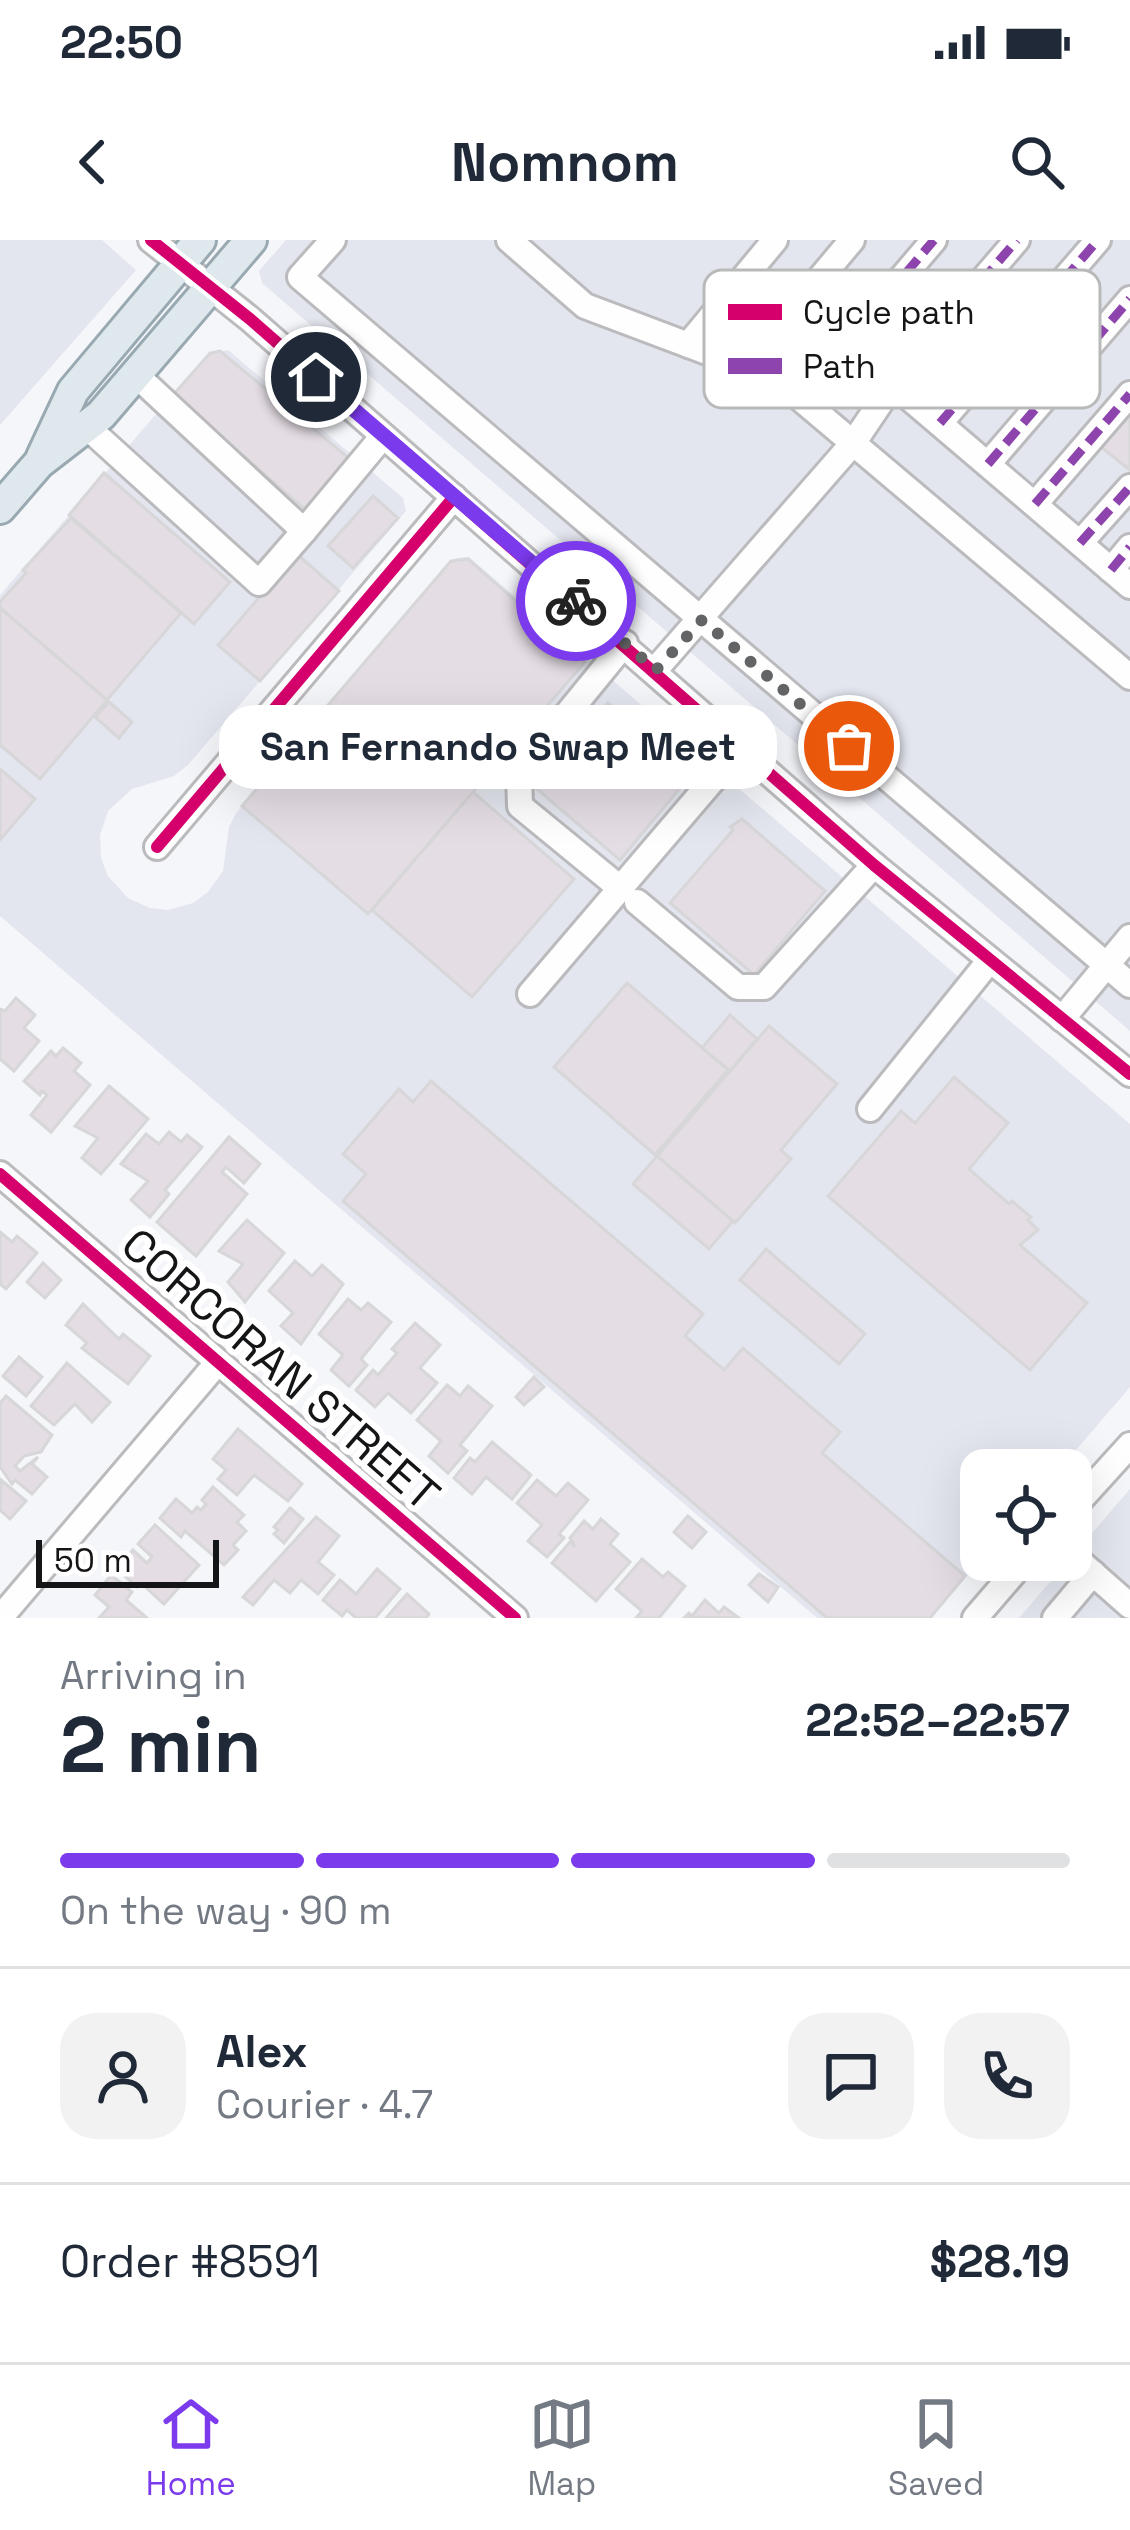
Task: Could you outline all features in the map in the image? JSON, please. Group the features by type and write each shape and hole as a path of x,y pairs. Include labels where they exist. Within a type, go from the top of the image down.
{"main road":[{"path":"0,508 39,463 86,426 135,374 251,240"},
{"path":"39,463 73,391 191,251"}],"street":[{"path":"151,240 191,251 212,288 656,670 874,865 1130,1074"},
{"path":"333,240 300,278 1130,985"},
{"path":"509,240 585,306 704,351"},
{"path":"751,270 776,240"},
{"path":"827,270 852,240"},
{"path":"908,270 934,240"},
{"path":"991,270 1017,240"},
{"path":"1072,270 1098,240"},
{"path":"1100,334 1130,299"},
{"path":"688,345 704,326"},
{"path":"135,374 304,531"},
{"path":"1035,504 1130,394"},
{"path":"813,408 1130,677"},
{"path":"656,670 854,442 877,408"},
{"path":"922,408 1120,578 1130,547"},
{"path":"940,423 953,408"},
{"path":"988,464 1036,408"},
{"path":"86,426 260,583 383,436"},
{"path":"1080,543 1130,487"},
{"path":"157,847 454,497"},
{"path":"625,643 519,773 520,806 738,987 764,987 874,865"},
{"path":"530,994 628,895 741,747"},
{"path":"1062,1019 1130,937"},
{"path":"870,1108 989,960"},
{"name":"CORCORAN STREET","path":"0,1174 515,1618"},
{"path":"0,1618 218,1362"},
{"path":"1092,1487 1130,1445"},
{"path":"1055,1618 1093,1573 1130,1606"},
{"path":"975,1618 1007,1581"}],"shaded area":[{"path":"0,240 102,240 136,270 0,425"},
{"path":"286,240 1130,240 1130,1031 262,283 259,271"},
{"path":"228,350 403,498 406,511 188,765 174,776 132,789 108,811 100,835 101,858 108,876 128,898 168,910 193,903 208,892 223,871 229,827 236,813 448,567 457,558 469,557 1130,1124 1130,1387 1077,1449 960,1449 963,1581 931,1618 817,1618 0,916 0,595 207,355"},
{"path":"1130,1489 1130,1618 1019,1618 1051,1581 1092,1581 1092,1533"}],"building":[{"path":"220,351 351,460 307,511 173,395 210,353"},
{"path":"1130,412 1130,470 1097,444"},
{"path":"104,473 230,582 194,624 69,515"},
{"path":"373,496 398,518 353,568 328,546"},
{"path":"71,518 181,613 107,700 0,608 26,573 23,570"},
{"path":"297,554 339,591 260,681 218,645"},
{"path":"468,559 585,662 368,914 242,806 451,561"},
{"path":"0,608 107,700 40,779 0,745"},
{"path":"109,702 132,722 119,738 95,717"},
{"path":"608,703 691,775 620,860 536,788"},
{"path":"0,769 35,799 0,840"},
{"path":"473,792 574,879 472,997 372,910"},
{"path":"742,819 825,891 754,975 670,903 733,830 730,827"},
{"path":"627,983 728,1070 655,1155 554,1067"},
{"path":"16,998 35,1015 24,1028 39,1041 14,1071 0,1059 0,1009 5,1011"},
{"path":"730,1015 757,1039 730,1071 702,1048"},
{"path":"769,1026 837,1084 781,1150 791,1159 735,1223 657,1156"},
{"path":"63,1048 81,1063 74,1071 90,1085 51,1132 31,1115 47,1095 42,1091 40,1095 24,1081 51,1051 56,1056"},
{"path":"954,1077 1008,1123 969,1169 1031,1217 1028,1220 1038,1230 1020,1245 1087,1303 1030,1370 828,1196 901,1111 915,1123"},
{"path":"431,1081 703,1314 685,1336 724,1370 743,1348 840,1432 822,1453 960,1572 961,1581 930,1618 827,1618 343,1201 366,1174 343,1154 399,1089 413,1102"},
{"path":"109,1086 148,1119 101,1174 82,1158 98,1138 75,1126"},
{"path":"169,1132 181,1142 187,1135 202,1147 165,1190 169,1194 150,1217 131,1200 148,1181 121,1164 146,1134 159,1144"},
{"path":"229,1137 260,1164 244,1183 226,1167 222,1172 247,1194 196,1256 157,1222"},
{"path":"657,1156 733,1221 709,1249 633,1184"},
{"path":"247,1220 284,1253 245,1302 228,1282 243,1264 219,1251"},
{"path":"0,1232 12,1242 17,1236 37,1253 6,1289 0,1284"},
{"path":"766,1249 865,1334 839,1364 740,1280"},
{"path":"295,1261 312,1276 322,1265 343,1284 301,1344 281,1326 293,1313 269,1291"},
{"path":"43,1263 61,1280 45,1298 27,1282"},
{"path":"348,1299 361,1310 368,1303 391,1322 361,1359 367,1365 349,1386 331,1370 343,1355 319,1334"},
{"path":"83,1304 119,1339 123,1334 150,1356 128,1384 82,1348 87,1343 66,1325"},
{"path":"415,1323 440,1345 420,1368 437,1383 411,1413 388,1393 375,1407 356,1390 373,1370 378,1375 397,1353 392,1349"},
{"path":"19,1357 42,1377 26,1396 3,1376"},
{"path":"67,1363 110,1402 92,1422 75,1404 54,1425 31,1406"},
{"path":"534,1377 544,1387 524,1405 516,1397"},
{"path":"447,1385 460,1396 468,1386 492,1406 460,1445 467,1451 448,1473 429,1456 441,1441 417,1420"},
{"path":"6,1396 52,1435 41,1452 24,1456 15,1466 20,1471 38,1457 32,1464 47,1477 32,1494 15,1480 12,1484 0,1467 0,1403"},
{"path":"238,1429 302,1484 288,1501 254,1475 237,1495 218,1479 226,1470 213,1459"},
{"path":"492,1442 531,1475 512,1499 486,1477 472,1494 454,1478"},
{"path":"1,1480 26,1501 10,1519 0,1510"},
{"path":"537,1480 556,1496 568,1483 588,1500 559,1534 564,1538 547,1557 528,1541 542,1525 517,1503"},
{"path":"213,1487 244,1515 237,1522 246,1531 233,1545 238,1550 224,1565 185,1531 181,1537 160,1518 176,1499 192,1513 197,1507 201,1510 206,1504 202,1500"},
{"path":"290,1508 303,1519 284,1543 274,1534 278,1530 274,1527"},
{"path":"688,1516 706,1532 692,1548 674,1532"},
{"path":"316,1517 339,1536 318,1562 334,1575 318,1594 301,1580 290,1593 274,1580 253,1605 243,1597"},
{"path":"601,1519 618,1534 610,1544 630,1562 596,1601 552,1563 570,1542 575,1547 570,1538 584,1521 593,1529"},
{"path":"155,1525 199,1565 164,1604 117,1569 133,1550 147,1563 152,1557 138,1544"},
{"path":"642,1559 663,1577 668,1572 685,1586 659,1618 636,1618 642,1611 616,1589"},
{"path":"377,1569 400,1589 375,1618 356,1618 347,1610 342,1616 323,1600 340,1580 356,1594"},
{"path":"759,1574 778,1587 768,1602 749,1585"},
{"path":"111,1575 132,1592 126,1600 147,1618 99,1618 109,1607 95,1595"},
{"path":"407,1594 429,1614 426,1618 386,1618"},
{"path":"705,1600 719,1613 724,1607 739,1618 685,1617 692,1616"}],"marked path":[{"path":"908,270 934,240"},
{"path":"991,270 1017,240"},
{"path":"1072,270 1098,240"},
{"path":"1100,334 1130,299"},
{"path":"1035,504 1130,394"},
{"path":"940,423 953,408"},
{"path":"988,464 1036,408"},
{"path":"1080,543 1130,487"},
{"path":"1111,570 1130,547"}],"cycle path":[{"path":"151,240 250,319 874,865 1130,1074"},
{"path":"157,847 454,497"},
{"path":"0,1174 515,1618"}],"way so far":[{"path":"576,601 656,670 702,620 849,746"}],"place":[{"name":"San Fernando Swap Meet","path":"849,746"}],"route":[{"path":"316,377 576,601"}]}
